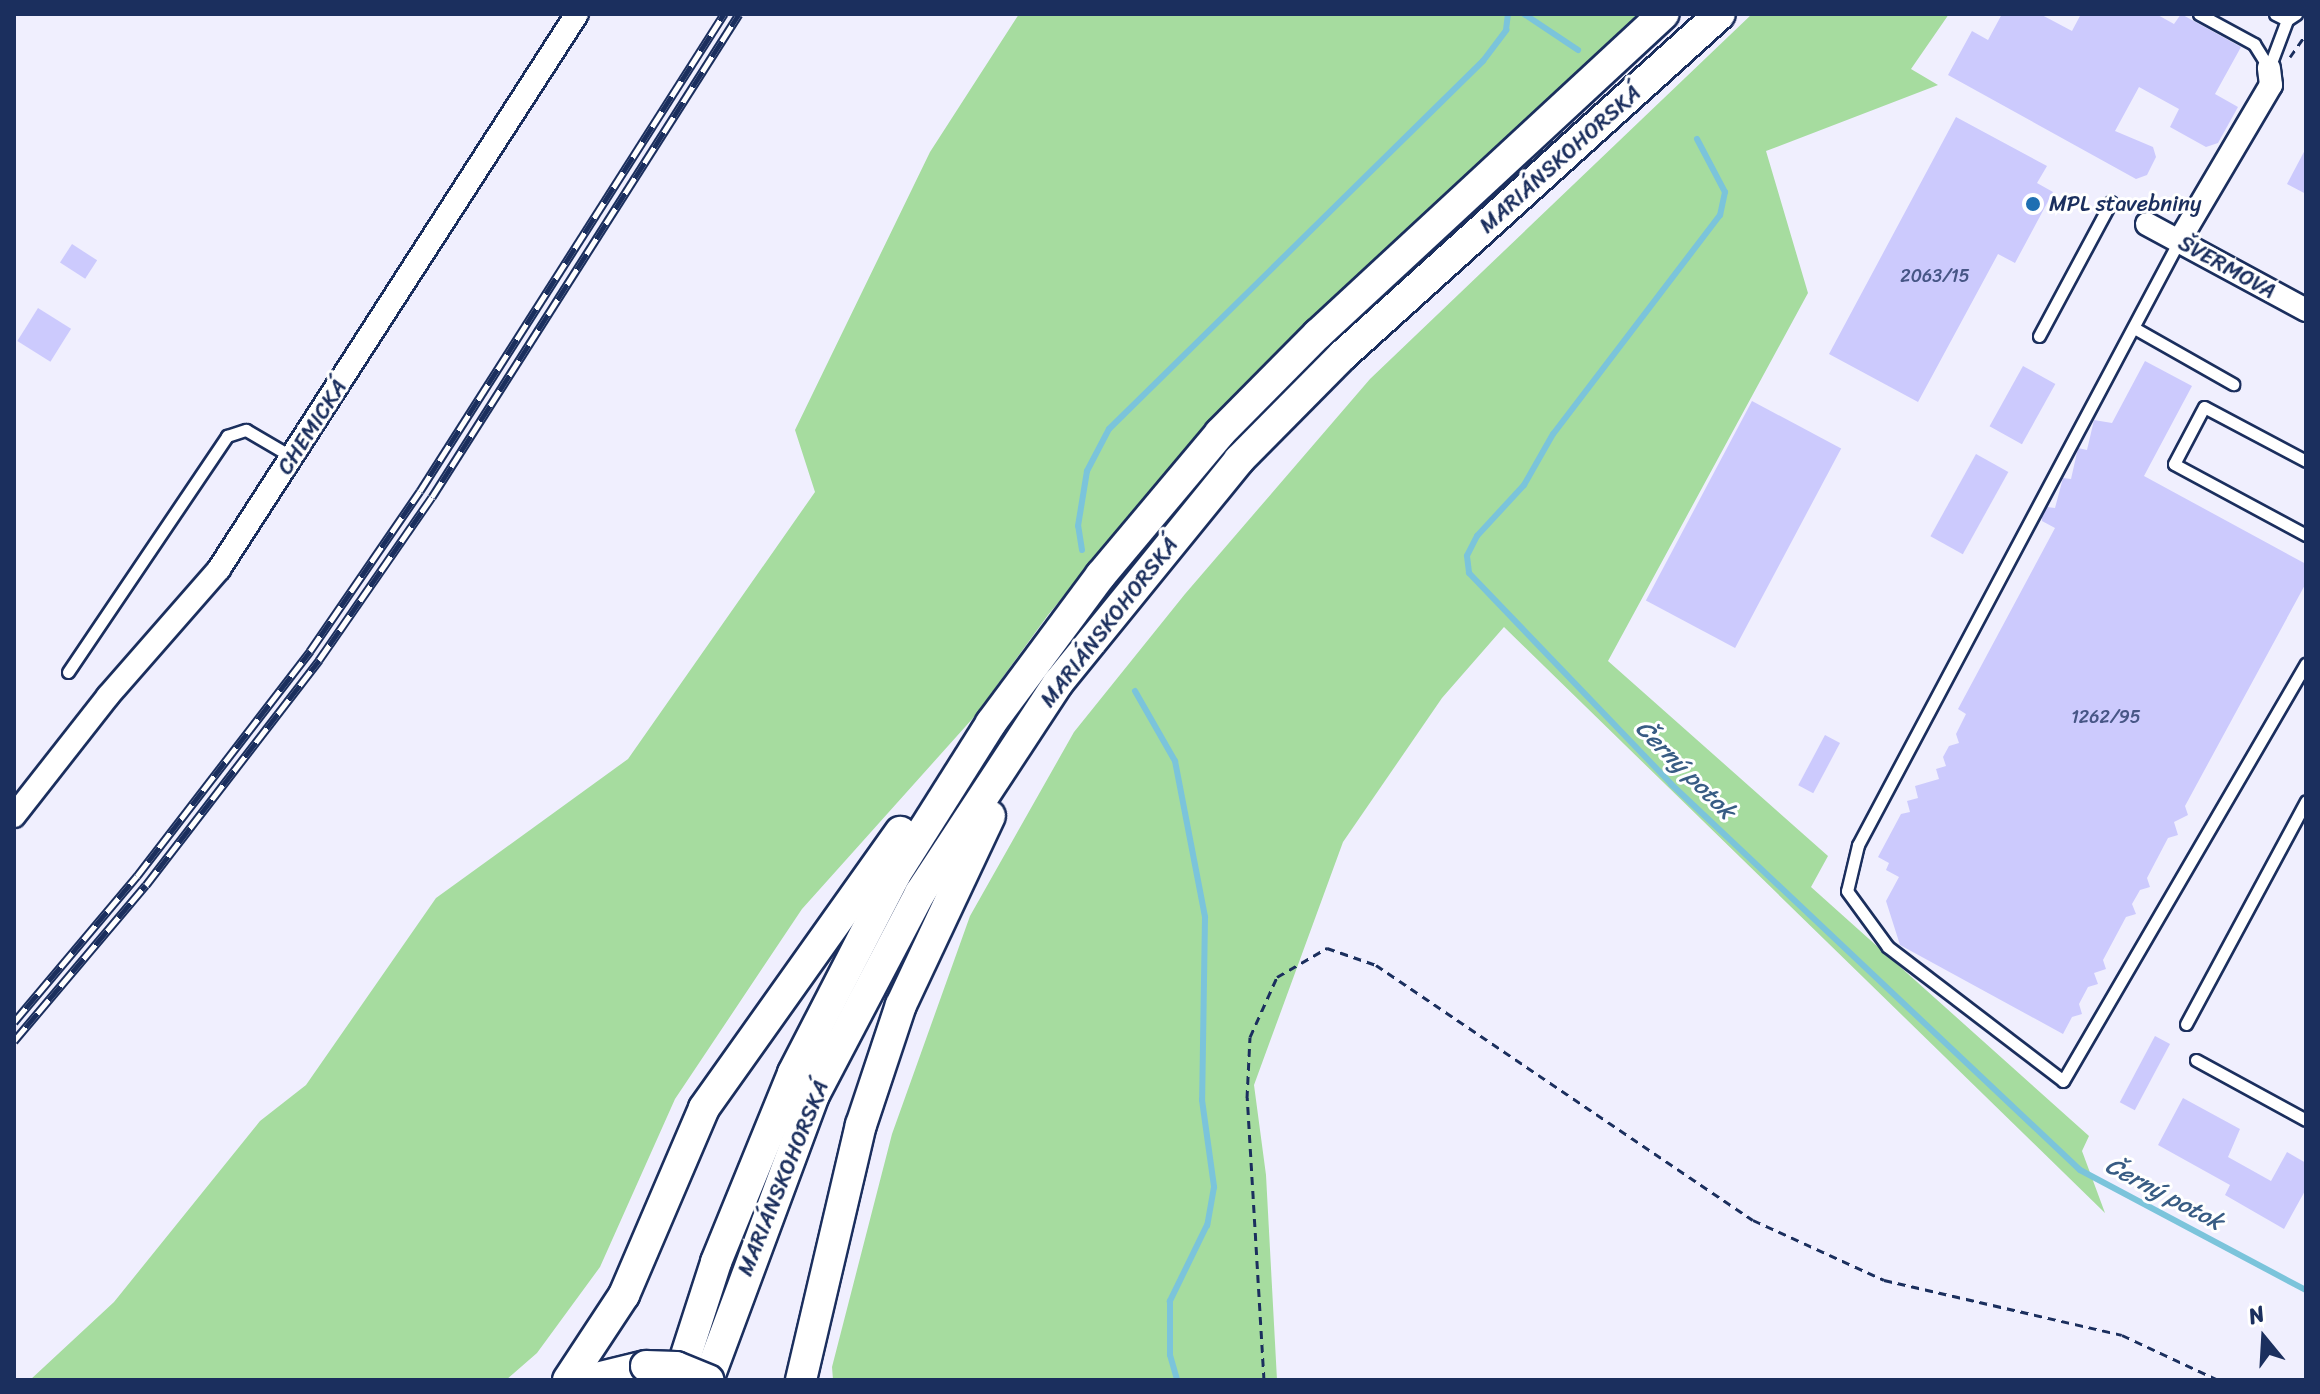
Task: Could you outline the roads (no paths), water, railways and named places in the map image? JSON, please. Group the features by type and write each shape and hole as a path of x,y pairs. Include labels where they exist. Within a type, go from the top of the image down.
{"main road":[{"name":"MARIÁNSKOHORSKÁ","path":"678,1380 716,1262 793,1073 895,875 991,723 1101,575 1220,433 1318,334 1664,14"},
{"name":"MARIÁNSKOHORSKÁ","path":"708,1380 814,1095 920,893 1058,683 1239,460 1343,355 1720,14"},
{"path":"801,1380 861,1125 901,1005 957,881 1058,683"},
{"path":"568,1380 624,1295 682,1151 711,1096 927,796 991,723"},
{"path":"588,1380 646,1366 676,1367 708,1380"}],"street":[{"name":"CHEMICKÁ","path":"18,803 219,569 577,14"},
{"path":"2179,241 2271,85 2269,68"},
{"name":"ŠVERMOVA","path":"2147,224 2306,310"}],"lane":[{"path":"2199,14 2254,44 2269,68"},
{"path":"2269,68 2292,17 2275,14"},
{"path":"2039,336 2111,202"},
{"path":"2179,241 2136,329 1858,845 1847,891 1888,947 2063,1081 2306,664"},
{"path":"2136,329 2233,384"},
{"path":"2306,461 2204,407 2174,464 2306,535"},
{"path":"68,672 227,436 246,430 292,457"},
{"path":"2186,1024 2306,801"},
{"path":"2196,1060 2306,1120"}],"waterway":[{"path":"1082,550 1078,526 1087,471 1109,429 1483,61 1506,30 1508,14"},
{"name":"Černý potok","path":"1524,14 1578,50"},
{"name":"Černý potok","path":"1697,139 1725,192 1720,215 1553,434 1524,485 1477,536 1467,556 1469,573 1671,784 2080,1170 2306,1290"},
{"path":"1135,691 1175,761 1205,917 1202,1100 1214,1187 1207,1225 1170,1301 1170,1355 1177,1380"}],"railway":[{"path":"14,1022 137,876 310,651 420,491 724,14"},
{"path":"14,1041 146,885 319,660 432,497 739,14"}],"place":[{"name":"MPL stavebniny","path":"2033,204"}]}
